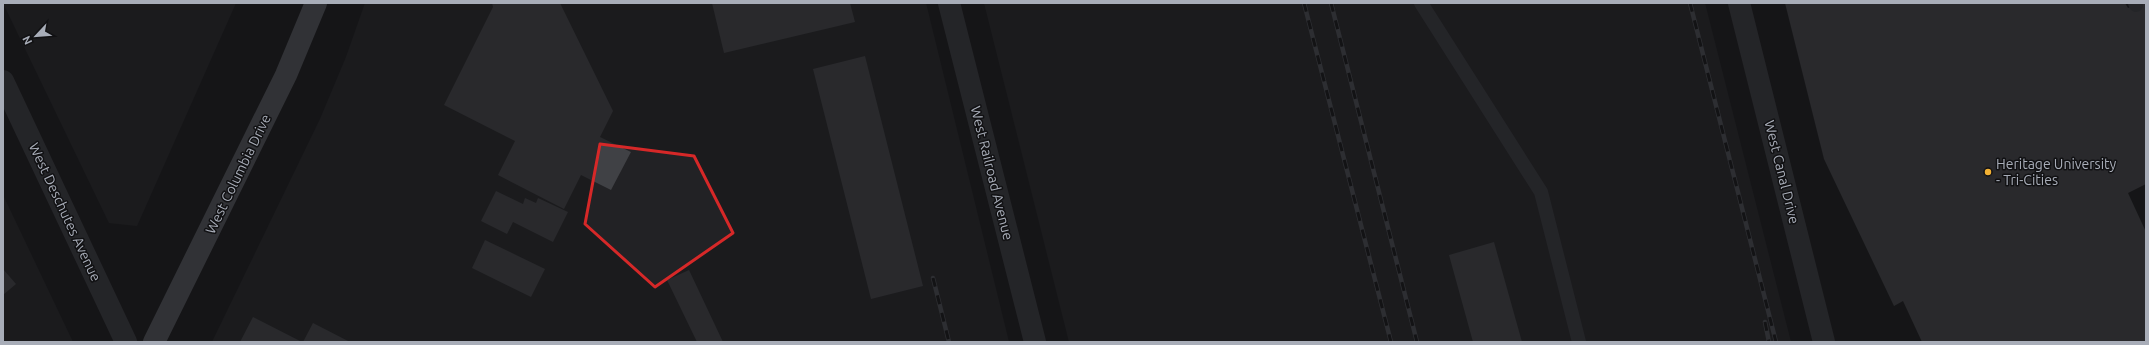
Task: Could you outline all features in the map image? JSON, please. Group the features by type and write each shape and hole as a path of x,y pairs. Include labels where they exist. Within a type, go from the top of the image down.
{"main road":[{"name":"West Columbia Drive","path":"154,342 286,75 316,3"}],"street":[{"name":"West Railroad Avenue","path":"949,3 1035,342"},
{"name":"West Canal Drive","path":"1739,3 1824,342"},
{"name":"West Deschutes Avenue","path":"3,81 126,342"}],"lane":[{"path":"1421,3 1541,192 1579,342"}],"highlighted area":[{"path":"600,144 694,156 733,233 655,287 585,224"}],"shaded area":[{"path":"3,3 236,3 137,226 109,223"},
{"path":"365,3 926,3 1009,342 212,342 320,119 346,57"},
{"path":"984,3 1705,3 1791,342 1069,342"},
{"path":"3,195 73,342 3,342"}],"building":[{"path":"492,3 560,3 613,111 600,137 631,152 611,190 581,175 564,209 498,175 515,141 444,105 493,7"},
{"path":"712,3 850,3 855,22 724,53"},
{"name":"Heritage University - Tri-Cities","path":"1785,3 2125,3 2128,8 2139,3 2146,3 2146,184 2128,193 2146,232 2146,342 1922,342 1903,301 1894,306 1824,159"},
{"path":"865,56 923,286 871,299 813,69"},
{"path":"496,191 523,204 525,198 536,203 538,198 568,212 553,242 513,222 507,234 481,221"},
{"path":"485,240 545,269 531,297 472,268"},
{"path":"1494,242 1522,342 1473,342 1449,255"},
{"path":"3,269 16,284 3,295"},
{"path":"689,270 723,342 697,342 667,280"},
{"path":"253,317 302,342 240,342"},
{"path":"313,323 350,342 303,342"}],"railway":[{"path":"1304,3 1391,342"},
{"path":"1331,3 1417,342"},
{"path":"1690,3 1776,342"},
{"path":"933,278 949,342"},
{"path":"1765,322 1769,342"}],"place":[{"name":"Heritage University - Tri-Cities","path":"1988,172"}]}
